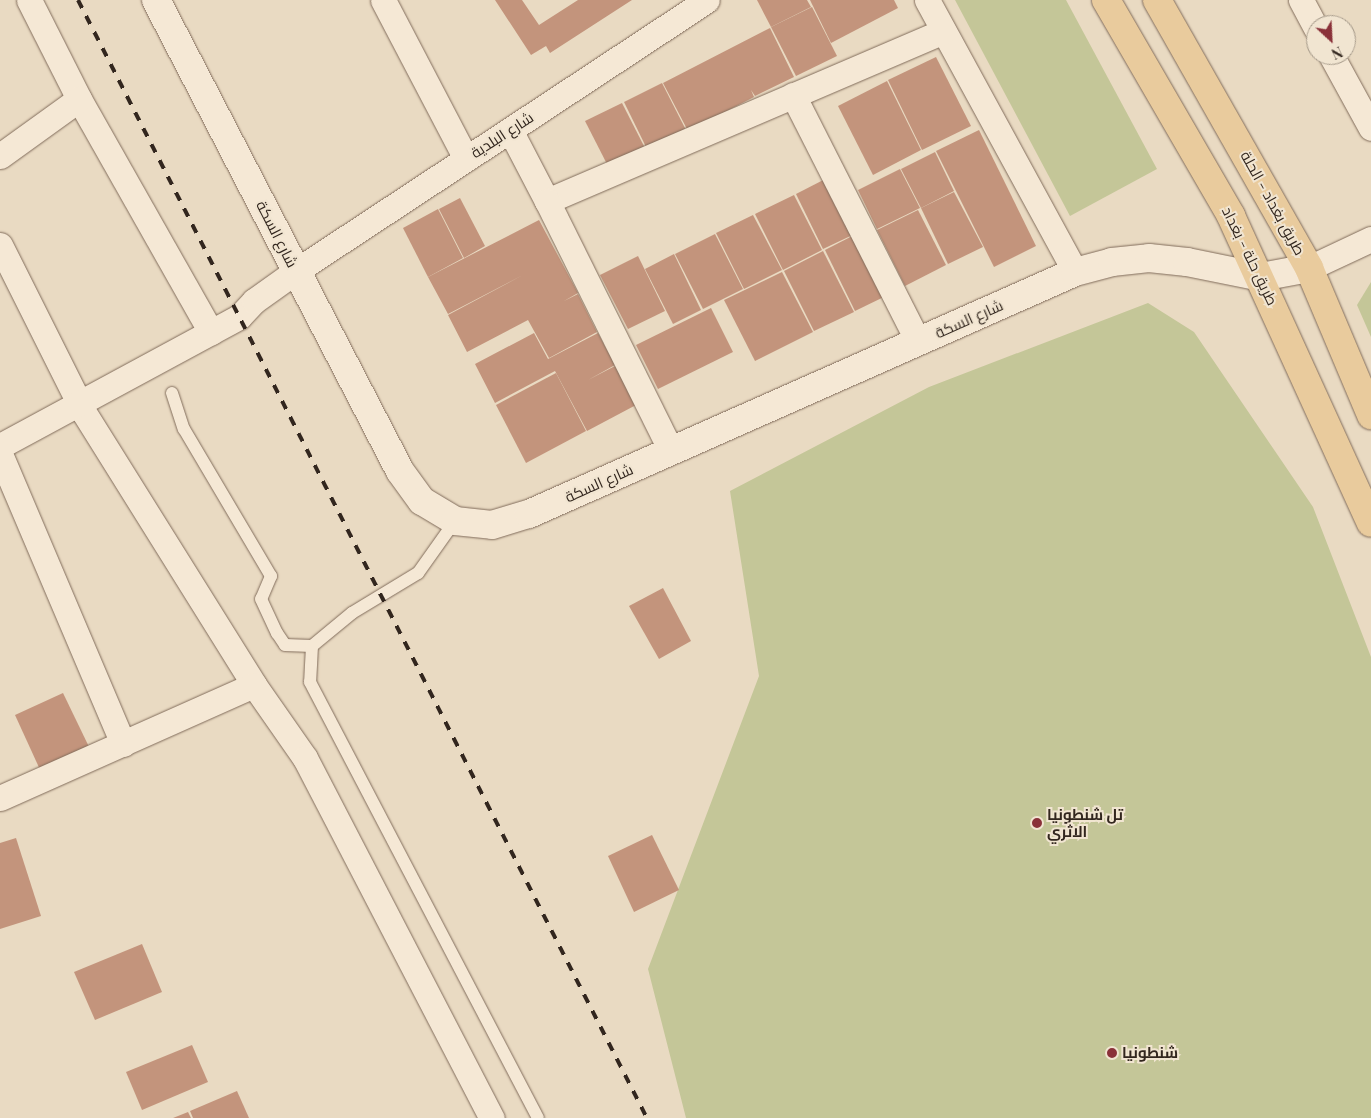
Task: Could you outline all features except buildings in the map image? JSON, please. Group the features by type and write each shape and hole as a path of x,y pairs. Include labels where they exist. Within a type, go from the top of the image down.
{"main road":[{"name":"طريق حلة - بغداد","path":"1106,0 1231,216 1261,277 1371,523"},
{"name":"طريق بغداد - الحلة","path":"1157,0 1309,268 1371,415"}],"street":[{"path":"29,0 79,99 212,332"},
{"name":"شارع السكة","path":"156,0 400,471 422,501 455,521 492,525 529,514 1075,272 1112,262 1149,258 1187,262 1261,277 1309,268"},
{"path":"383,0 466,159"},
{"name":"شارع البلدية","path":"0,446 239,317 254,301 296,271 707,0"},
{"path":"927,0 1075,272"},
{"path":"1301,0 1309,15"},
{"path":"547,201 943,31"},
{"path":"1336,65 1371,128"},
{"path":"793,96 918,341"},
{"path":"0,156 79,99"},
{"path":"510,130 671,451"},
{"path":"1309,268 1371,239"},
{"path":"0,245 80,403 254,684 305,758 492,1118"},
{"path":"0,454 123,744"},
{"path":"0,798 254,684"}],"lane":[{"path":"172,393 184,430 270,576 261,599 277,633 285,645 312,646 352,613 418,572 455,521"},
{"path":"312,646 310,682 538,1118"}],"green space":[{"path":"955,0 1066,0 1157,169 1070,216"},
{"path":"1371,282 1371,337 1357,305"},
{"name":"تل شنطونيا الاثري","path":"1148,303 1194,332 1313,507 1371,657 1371,1118 686,1118 648,969 759,676 730,491 929,387"}],"railway":[{"path":"78,0 647,1118"}],"place":[{"name":"تل شنطونيا الاثري","path":"1037,823"},
{"name":"شنطونيا","path":"1112,1053"}]}
